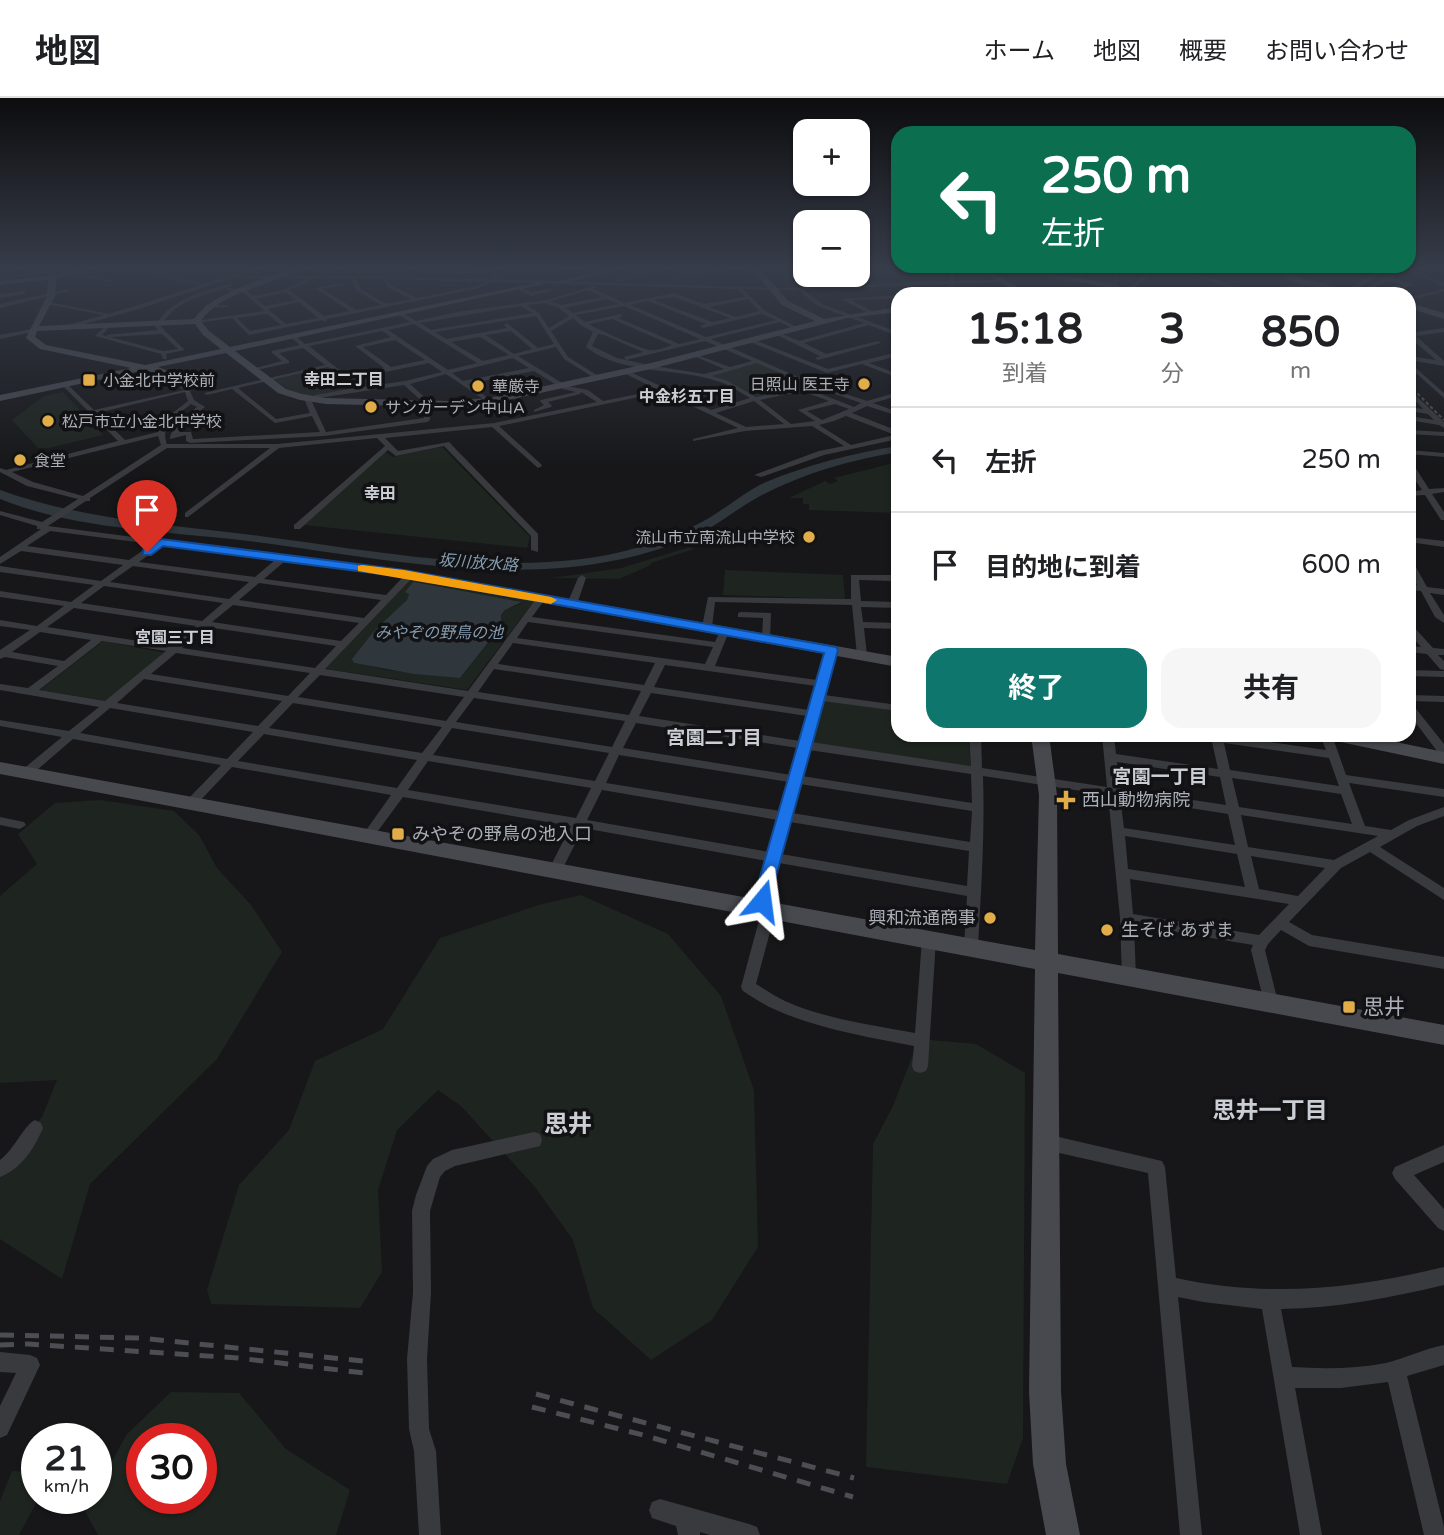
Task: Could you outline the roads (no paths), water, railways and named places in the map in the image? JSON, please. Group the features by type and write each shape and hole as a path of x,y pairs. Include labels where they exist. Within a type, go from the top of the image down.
{"street":[{"path":"0,337 18,333"},
{"path":"31,333 30,340 43,347 143,367 173,376 187,390 191,401 202,407 183,421 169,446"},
{"path":"98,336 118,333"},
{"path":"0,398 143,367 182,350 166,333"},
{"path":"207,333 290,394 311,399 428,403 489,401 525,394 782,333"},
{"path":"98,336 165,358 307,333"},
{"path":"254,370 287,362 274,352 364,333"},
{"path":"389,333 489,401"},
{"path":"435,333 481,363"},
{"path":"446,341 493,333"},
{"path":"516,333 536,349"},
{"path":"548,333 566,358 598,378"},
{"path":"596,333 591,350 732,386 789,425"},
{"path":"606,333 649,352"},
{"path":"650,333 678,345"},
{"path":"693,333 799,379 891,412"},
{"path":"623,359 727,333"},
{"path":"799,342 834,333"},
{"path":"778,334 825,356"},
{"path":"481,335 562,386 586,391 602,403"},
{"path":"292,336 361,390"},
{"path":"389,369 358,346 396,338"},
{"path":"867,338 891,349"},
{"path":"1416,340 1443,363"},
{"path":"752,341 827,371"},
{"path":"804,361 878,343"},
{"path":"311,399 405,383 555,345"},
{"path":"799,379 891,354"},
{"path":"696,355 729,369"},
{"path":"1416,359 1443,363"},
{"path":"347,378 430,361"},
{"path":"702,377 759,361"},
{"path":"864,363 891,373"},
{"path":"207,393 331,365"},
{"path":"463,383 534,369"},
{"path":"1416,371 1444,396"},
{"path":"626,372 745,429"},
{"path":"498,376 525,394"},
{"path":"1428,382 1444,383"},
{"path":"405,383 428,403"},
{"path":"64,384 123,442"},
{"path":"685,399 732,386"},
{"path":"233,387 273,420 314,414"},
{"path":"711,412 803,388 854,409"},
{"path":"93,412 187,390"},
{"path":"191,401 171,416 161,433 161,440 169,446 277,446 497,425 665,390"},
{"path":"550,406 543,401 586,391"},
{"path":"695,440 745,429 817,423 891,396"},
{"path":"1416,398 1442,425"},
{"path":"311,399 308,401 324,434"},
{"path":"834,402 801,410 848,446"},
{"path":"173,435 189,433 190,441 324,434 427,420 428,403"},
{"path":"497,425 499,420 550,406 578,408"},
{"path":"1416,410 1431,412"},
{"path":"846,413 891,433"},
{"path":"1416,419 1442,425"},
{"path":"497,425 538,466"},
{"path":"1416,432 1444,434"},
{"path":"2,470 161,433"},
{"path":"379,436 396,454 446,444 535,536 535,550"},
{"path":"758,474 848,446 891,437"},
{"path":"16,549 13,544 169,446 242,438"},
{"path":"188,514 277,446"},
{"path":"297,527 389,446"},
{"path":"1416,453 1444,455"},
{"path":"2,470 30,484 85,500"},
{"path":"1416,475 1444,518"},
{"path":"1416,493 1444,490"},
{"path":"0,513 46,523"},
{"path":"0,561 48,528 410,575 891,661"},
{"path":"1416,541 1444,544"},
{"path":"1,654 161,542"},
{"path":"16,549 388,598"},
{"path":"26,773 282,559"},
{"path":"0,569 366,621"},
{"path":"191,803 410,575"},
{"path":"1416,575 1444,620"},
{"path":"862,655 854,577 891,578"},
{"path":"572,604 582,578"},
{"path":"1416,588 1444,592"},
{"path":"0,594 342,645"},
{"path":"368,836 541,598"},
{"path":"707,627 710,599 891,605"},
{"path":"741,615 768,615 767,637"},
{"path":"526,619 718,645"},
{"path":"0,623 1391,834"},
{"path":"859,625 891,626"},
{"path":"709,668 725,629"},
{"path":"1416,635 1444,667"},
{"path":"30,692 100,638"},
{"path":"511,640 822,684"},
{"path":"1416,649 1444,652"},
{"path":"831,650 774,857 748,987 783,1007 804,1014 921,1041"},
{"path":"1,654 66,664"},
{"path":"555,871 661,662"},
{"path":"492,666 815,714"},
{"path":"1416,673 1444,674"},
{"path":"142,676 978,808"},
{"path":"0,687 976,848"},
{"path":"818,697 891,707"},
{"path":"1416,698 1444,699"},
{"path":"1416,716 1444,752"},
{"path":"0,723 975,892"},
{"path":"1427,730 1444,731"},
{"path":"971,947 978,808 976,742"},
{"path":"1041,742 1047,782 1047,1430 1056,1508 1063,1535"},
{"path":"1109,742 1126,918 1129,977"},
{"path":"1218,742 1253,894"},
{"path":"1249,742 1333,755"},
{"path":"1328,742 1360,829"},
{"path":"1369,742 1444,758"},
{"path":"1110,757 1346,791"},
{"path":"0,768 1444,1035"},
{"path":"1341,778 1444,793"},
{"path":"1271,1002 1258,950 1262,942 1336,865 1391,834 1444,811"},
{"path":"0,821 20,825"},
{"path":"1118,831 1336,865"},
{"path":"1370,846 1444,895"},
{"path":"1122,873 1300,901"},
{"path":"1126,918 1262,942"},
{"path":"1280,923 1309,940 1444,963"},
{"path":"920,1066 929,939"},
{"path":"0,1169 12,1164 18,1157 35,1128"},
{"path":"430,1535 425,1451 419,1429 417,1359 422,1292 421,1211 425,1195 433,1172 452,1158 534,1140"},
{"path":"1046,1142 1156,1167 1191,1535"},
{"path":"1444,1153 1401,1173 1444,1222"},
{"path":"1167,1285 1209,1296 1313,1300 1444,1276"},
{"path":"1270,1300 1311,1535"},
{"path":"1285,1377 1319,1379 1395,1370 1444,1355"},
{"path":"0,1362 30,1365 0,1428"},
{"path":"1395,1370 1435,1535"},
{"path":"660,1510 687,1526 749,1535"}],"water":[{"name":"坂川放水路","path":"891,447 891,453 828,468 778,487 704,531 667,546 590,565 540,569 490,569 389,561 240,540 118,527 58,517 0,499 0,490 96,515 401,555 498,563 546,562 592,558 655,542 700,523 766,482 830,460"},
{"name":"みやぞの野鳥の池","path":"413,582 522,602 505,610 501,615 501,626 460,678 414,674 354,663 352,659 374,631 407,600 409,594 405,592"}],"railway":[{"path":"1416,392 1444,420"},
{"path":"0,1335 140,1338 372,1362"},
{"path":"0,1345 28,1344 238,1358 364,1373"},
{"path":"536,1394 854,1478"},
{"path":"532,1407 643,1435 853,1497"}],"place":[{"name":"小金北中学校前","path":"89,380"},
{"name":"日照山 医王寺","path":"864,384"},
{"name":"華厳寺","path":"478,386"},
{"name":"サンガーデン中山A","path":"371,407"},
{"name":"松戸市立小金北中学校","path":"48,421"},
{"name":"食堂","path":"20,460"},
{"name":"流山市立南流山中学校","path":"809,537"},
{"name":"西山動物病院","path":"1066,800"},
{"name":"みやぞの野鳥の池入口","path":"398,834"},
{"name":"興和流通商事","path":"990,918"},
{"name":"生そば あずま","path":"1107,930"},
{"name":"思井","path":"1349,1007"}],"district":[{"name":"幸田二丁目","path":"344,379"},
{"name":"中金杉五丁目","path":"687,396"},
{"name":"幸田","path":"380,493"},
{"name":"宮園三丁目","path":"175,637"},
{"name":"宮園二丁目","path":"714,737"},
{"name":"宮園一丁目","path":"1160,776"},
{"name":"思井一丁目","path":"1270,1110"},
{"name":"思井","path":"568,1124"}]}
